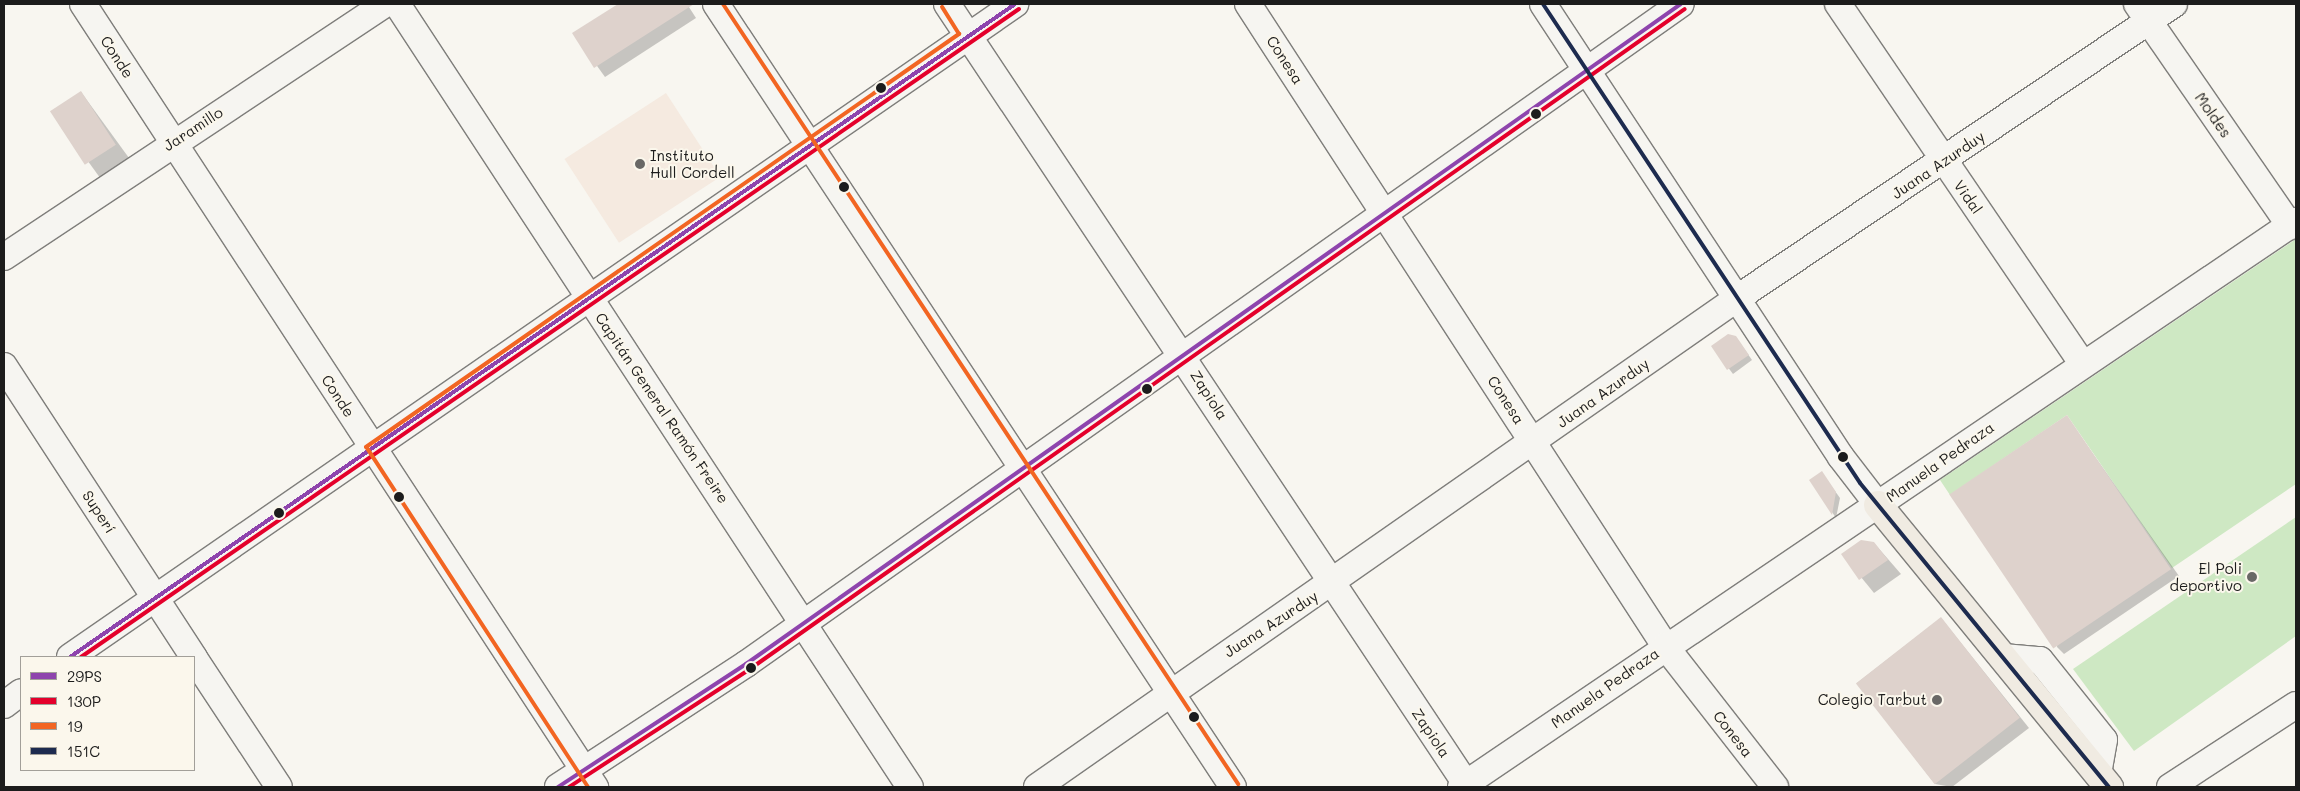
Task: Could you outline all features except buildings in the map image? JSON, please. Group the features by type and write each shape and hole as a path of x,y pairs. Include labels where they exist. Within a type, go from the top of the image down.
{"main road":[{"path":"1878,504 2104,781"}],"street":[{"name":"Conde","path":"83,4 589,778"},
{"name":"Jaramillo","path":"4,257 173,142 385,4"},
{"name":"Capitán General Ramón Freire","path":"397,4 910,787"},
{"path":"716,4 809,146 851,202 1022,469 1233,787"},
{"name":"Zapiola","path":"947,4 1184,356 1331,584 1465,786"},
{"path":"71,656 154,597 1015,4"},
{"name":"Conesa","path":"1248,4 1665,646 1774,787"},
{"path":"1543,4 1736,300 1878,504"},
{"path":"558,787 589,778 804,623 1681,4"},
{"name":"Vidal","path":"1838,4 2082,364"},
{"name":"Juana Azurduy","path":"1037,787 1170,690 1331,584 1736,300 1944,162 2143,13 2174,4"},
{"name":"Moldes","path":"2143,13 2293,224"},
{"name":"Manuela Pedraza","path":"1465,786 1665,646 2293,224"},
{"name":"Superí","path":"4,366 193,656"},
{"name":"Superí","path":"195,659 279,787"},
{"path":"4,705 20,693"},
{"path":"2170,787 2296,705"}],"shaded area":[{"name":"Instituto Hull Cordell","path":"666,93 720,177 619,243 565,159"}],"green space":[{"path":"2296,239 2296,484 2172,568 2067,415 1950,495 1940,480"},
{"name":"El Poli deportivo","path":"2296,517 2296,636 2134,751 2073,669"}],"transit line":[{"name":"19","path":"723,4 1238,784"},
{"name":"29PS","path":"71,656 1015,4"},
{"name":"151C","path":"1543,4 1860,483 2109,787"},
{"name":"29PS","path":"558,787 746,664 1681,4"},
{"name":"19","path":"588,787 366,447 959,34 942,7"},
{"name":"130P","path":"82,656 1019,9"},
{"name":"130P","path":"569,787 750,669 1685,9"}],"place":[{"name":"Instituto Hull Cordell","path":"640,164"},
{"name":"El Poli deportivo","path":"2252,577"},
{"name":"Colegio Tarbut","path":"1937,700"}]}
